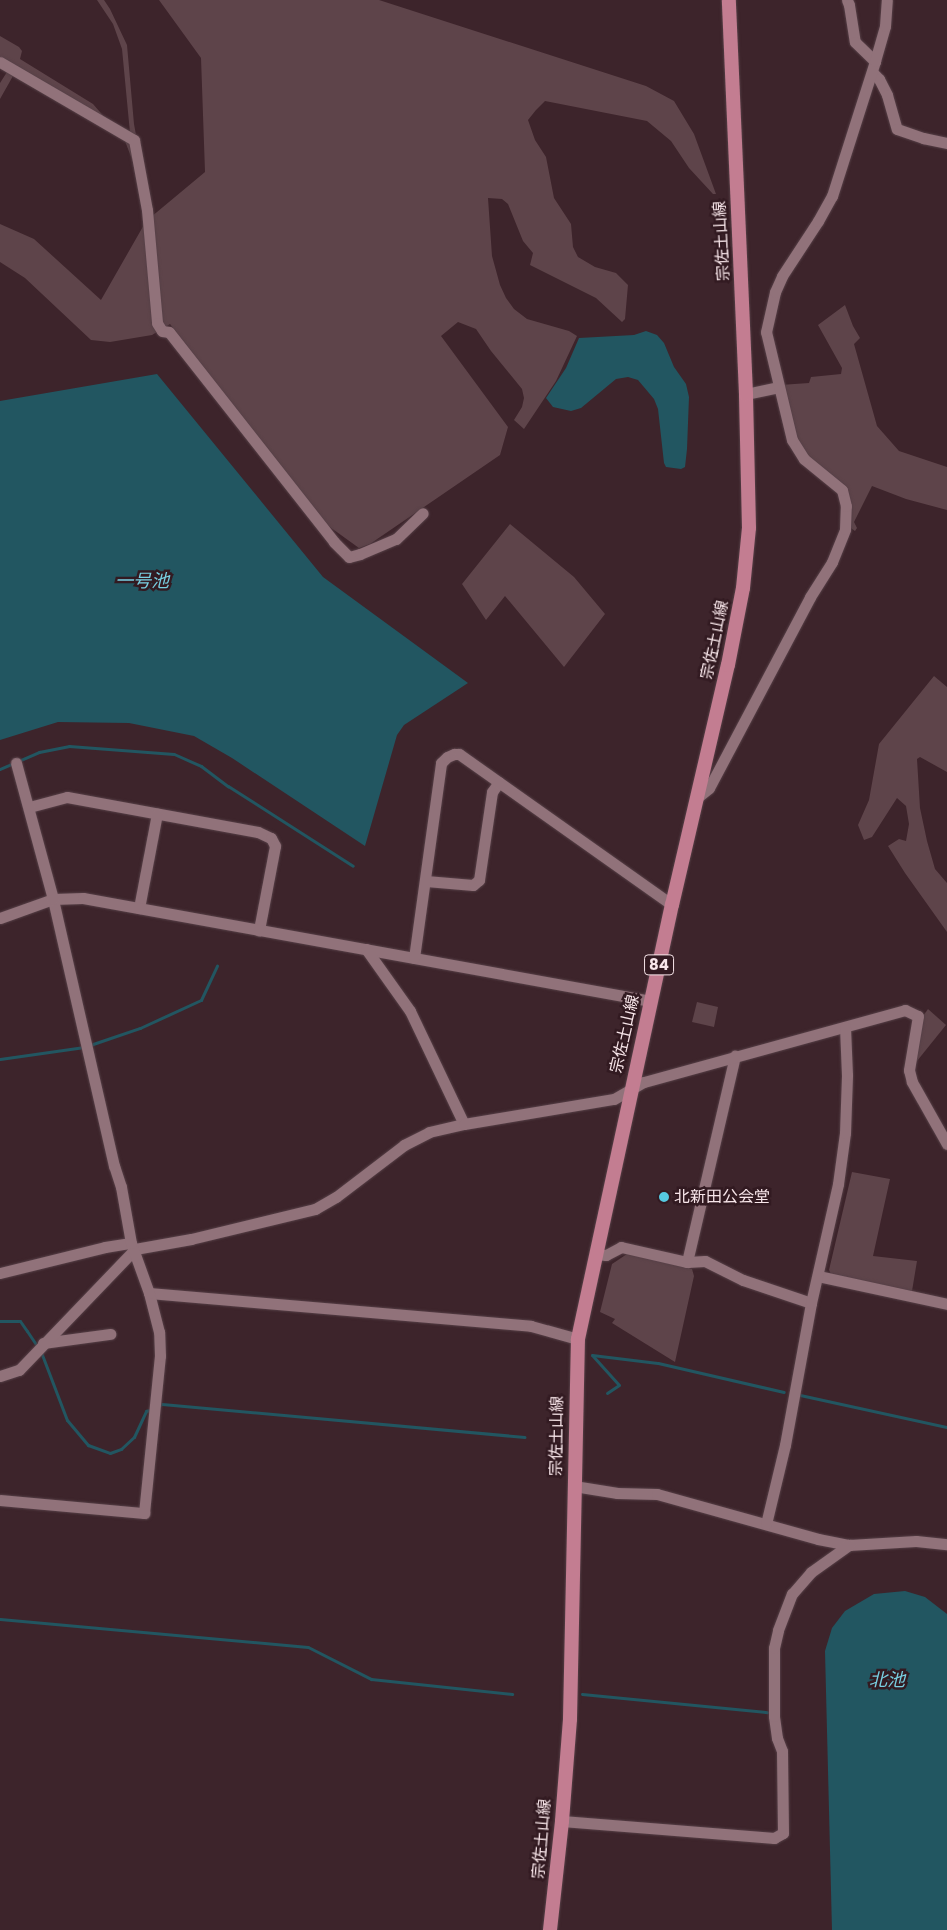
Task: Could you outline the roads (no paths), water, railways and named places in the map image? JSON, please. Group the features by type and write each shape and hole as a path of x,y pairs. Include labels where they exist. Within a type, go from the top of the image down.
{"main road":[{"name":"宗佐土山線","path":"550,1930 562,1821 570,1719 578,1339 595,1254 743,588 749,528 746,394 729,0"}],"street":[{"path":"846,0 850,5 855,42 874,67 880,79 897,129 947,143"},
{"path":"698,796 709,788 810,597 832,562 845,529 846,506 842,490 832,479 804,458 792,440 766,332 775,292 782,276 832,196 874,67 885,26 887,0"},
{"path":"0,62 134,140 147,210 157,323 162,331 169,332 334,542 349,557 360,554 396,538 423,513"},
{"path":"746,394 778,387"},
{"path":"414,958 443,760 454,754 460,754 672,905"},
{"path":"0,1500 144,1513 160,1356 159,1332 149,1293 133,1246 121,1187 114,1166 53,899 16,763"},
{"path":"426,881 473,886 479,880 492,792 498,782"},
{"path":"33,806 67,797 258,832 271,838 275,846 259,930"},
{"path":"140,908 157,814"},
{"path":"0,918 53,899 83,898 651,1000"},
{"path":"366,949 410,1011 464,1124"},
{"path":"0,1273 105,1247 133,1246 191,1239 315,1210 336,1197 416,1138 429,1132 464,1124 614,1099 644,1082 905,1010 918,1016 909,1070 912,1082 947,1144"},
{"path":"766,1524 784,1445 811,1303 838,1184 845,1133 847,1075 845,1027"},
{"path":"687,1262 735,1056"},
{"path":"0,1376 20,1370 133,1246"},
{"path":"595,1254 606,1255 621,1247 687,1262 705,1261 743,1280 811,1303"},
{"path":"818,1276 947,1304"},
{"path":"149,1293 531,1326 578,1339"},
{"path":"43,1343 110,1334"},
{"path":"574,1486 617,1493 656,1494 818,1539 850,1545 916,1541 947,1544"},
{"path":"562,1821 774,1838 783,1833 782,1751 777,1738 774,1716 774,1648 786,1606 792,1594 811,1572 850,1545"}],"water":[{"path":"646,331 657,335 664,343 674,367 686,384 689,397 687,449 685,467 681,469 666,467 664,463 658,409 654,399 638,380 628,377 616,379 581,408 571,411 553,407 546,398 566,368 579,338 634,335"},
{"name":"一号池","path":"157,374 323,577 468,683 404,725 397,735 365,846 232,758 194,736 129,723 58,722 0,740 0,401"},
{"name":"北池","path":"905,1591 925,1597 947,1614 947,1930 832,1930 825,1651 832,1628 845,1611 874,1594"}],"waterway":[{"path":"0,769 39,752 69,746 174,754 201,766 228,786 353,866"},
{"path":"90,1045 140,1028 201,1000 217,966"},
{"path":"0,1059 84,1047"},
{"path":"0,1321 20,1321 41,1352 67,1420 88,1445 110,1453 121,1449 134,1437 146,1411 153,1409"},
{"path":"607,1393 619,1385 592,1355 658,1363 784,1392"},
{"path":"800,1395 947,1427"},
{"path":"158,1406 162,1404 525,1437"},
{"path":"0,1619 308,1647 371,1679 512,1694"},
{"path":"582,1694 767,1712"}],"place":[{"name":"北新田公会堂","path":"664,1197"}]}
